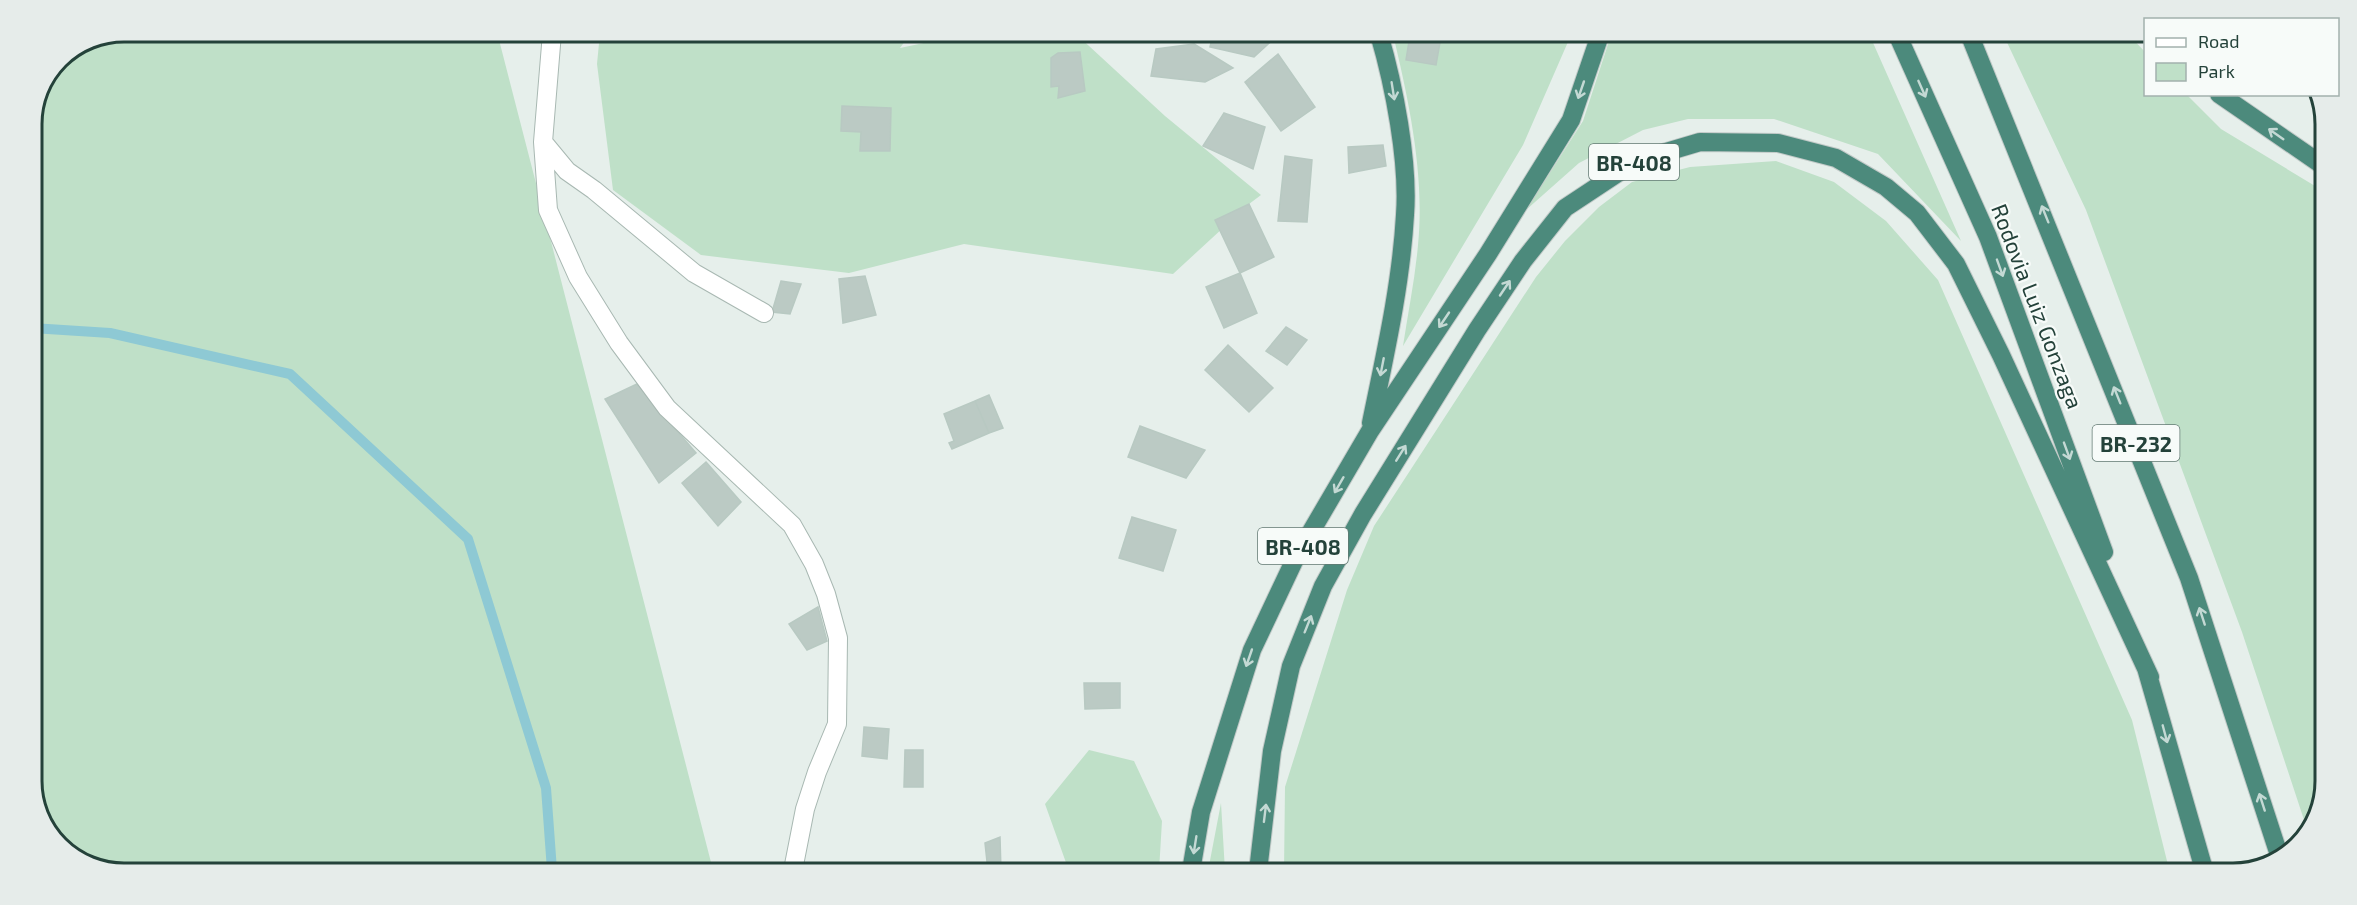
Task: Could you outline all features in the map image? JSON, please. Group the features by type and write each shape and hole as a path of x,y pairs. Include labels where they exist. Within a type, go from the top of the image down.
{"highway":[{"path":"1370,431 1394,306 1406,214 1401,143 1390,70 1381,42"},
{"name":"BR-408","path":"1192,863 1201,812 1252,650 1296,560 1370,431 1488,254 1571,120 1598,42"},
{"name":"Rodovia Luiz Gonzaga","path":"1901,42 1988,237 2150,677 2180,792 2202,863"},
{"name":"Rodovia Luiz Gonzaga","path":"1972,42 2189,578 2277,850"},
{"path":"2222,96 2315,160"},
{"name":"BR-408","path":"1259,863 1272,752 1291,666 1323,586 1363,514 1477,330 1523,261 1565,208 1636,160 1700,142 1778,143 1836,158 1886,187 1917,213 1956,264 2001,355 2150,677"}],"street":[{"path":"551,42 543,142 548,210 578,277 607,324 667,408 792,525 814,564 826,594 838,638 837,724 816,772 794,863"},
{"path":"543,142 567,171 594,190 686,266 764,314"}],"green space":[{"path":"124,42 500,42 711,863 124,863 88,855 66,839 53,822 48,812 42,786 42,124 48,93 56,78 78,56 93,48"},
{"path":"599,42 904,42 900,48 928,42 1085,42 1165,116 1261,195 1173,274 964,244 849,273 701,255 613,190 597,64"},
{"path":"1395,42 1568,42 1523,145 1403,346 1417,258 1420,219 1417,165 1405,86"},
{"path":"1609,42 1873,42 1961,241 1878,154 1774,119 1688,119 1643,130 1579,163 1526,210 1583,121"},
{"path":"2007,42 2136,42 2144,51 2144,96 2188,96 2221,129 2315,186 2315,781 2311,807 2304,821 2242,632 2086,210"},
{"path":"1776,161 1834,182 1886,221 1938,280 2132,720 2168,863 1284,863 1285,787 1347,590 1374,526 1536,277 1565,241 1599,207 1632,182 1690,167"},
{"path":"1089,750 1134,761 1162,821 1159,863 1066,863 1045,804"},
{"path":"1221,803 1225,863 1210,863"}],"building":[{"path":"1211,42 1270,42 1254,57 1210,47"},
{"path":"1409,42 1440,42 1436,65 1406,60"},
{"path":"1194,44 1233,68 1205,82 1151,76 1156,49"},
{"path":"1080,52 1085,91 1058,98 1059,86 1051,87 1051,58 1058,53"},
{"path":"1278,54 1315,107 1281,131 1245,82"},
{"path":"842,106 891,108 890,151 860,151 861,132 841,131"},
{"path":"1224,113 1265,127 1253,169 1203,146"},
{"path":"1383,145 1386,166 1349,173 1348,147"},
{"path":"1285,156 1312,160 1307,222 1278,221"},
{"path":"1249,204 1274,257 1240,273 1215,220"},
{"path":"1240,273 1257,313 1224,328 1206,287"},
{"path":"865,276 876,315 843,323 839,279"},
{"path":"781,281 801,284 790,314 772,312"},
{"path":"1286,327 1307,340 1287,365 1266,351"},
{"path":"1228,345 1273,388 1249,412 1205,370"},
{"path":"637,384 696,453 659,483 605,399"},
{"path":"989,395 1003,428 989,433 975,401"},
{"path":"975,401 989,433 952,449 949,443 954,441 944,414"},
{"path":"1140,426 1205,450 1186,478 1128,457"},
{"path":"706,462 741,502 718,526 682,483"},
{"path":"1132,517 1176,530 1163,571 1119,558"},
{"path":"818,607 827,641 807,650 789,624"},
{"path":"1084,683 1120,683 1120,708 1085,709"},
{"path":"864,727 889,729 887,759 862,756"},
{"path":"905,750 923,750 923,787 904,787"},
{"path":"1000,837 1001,863 987,863 985,843"}],"waterway":[{"path":"42,329 110,333 290,374 468,539 546,788 551,863"}]}
